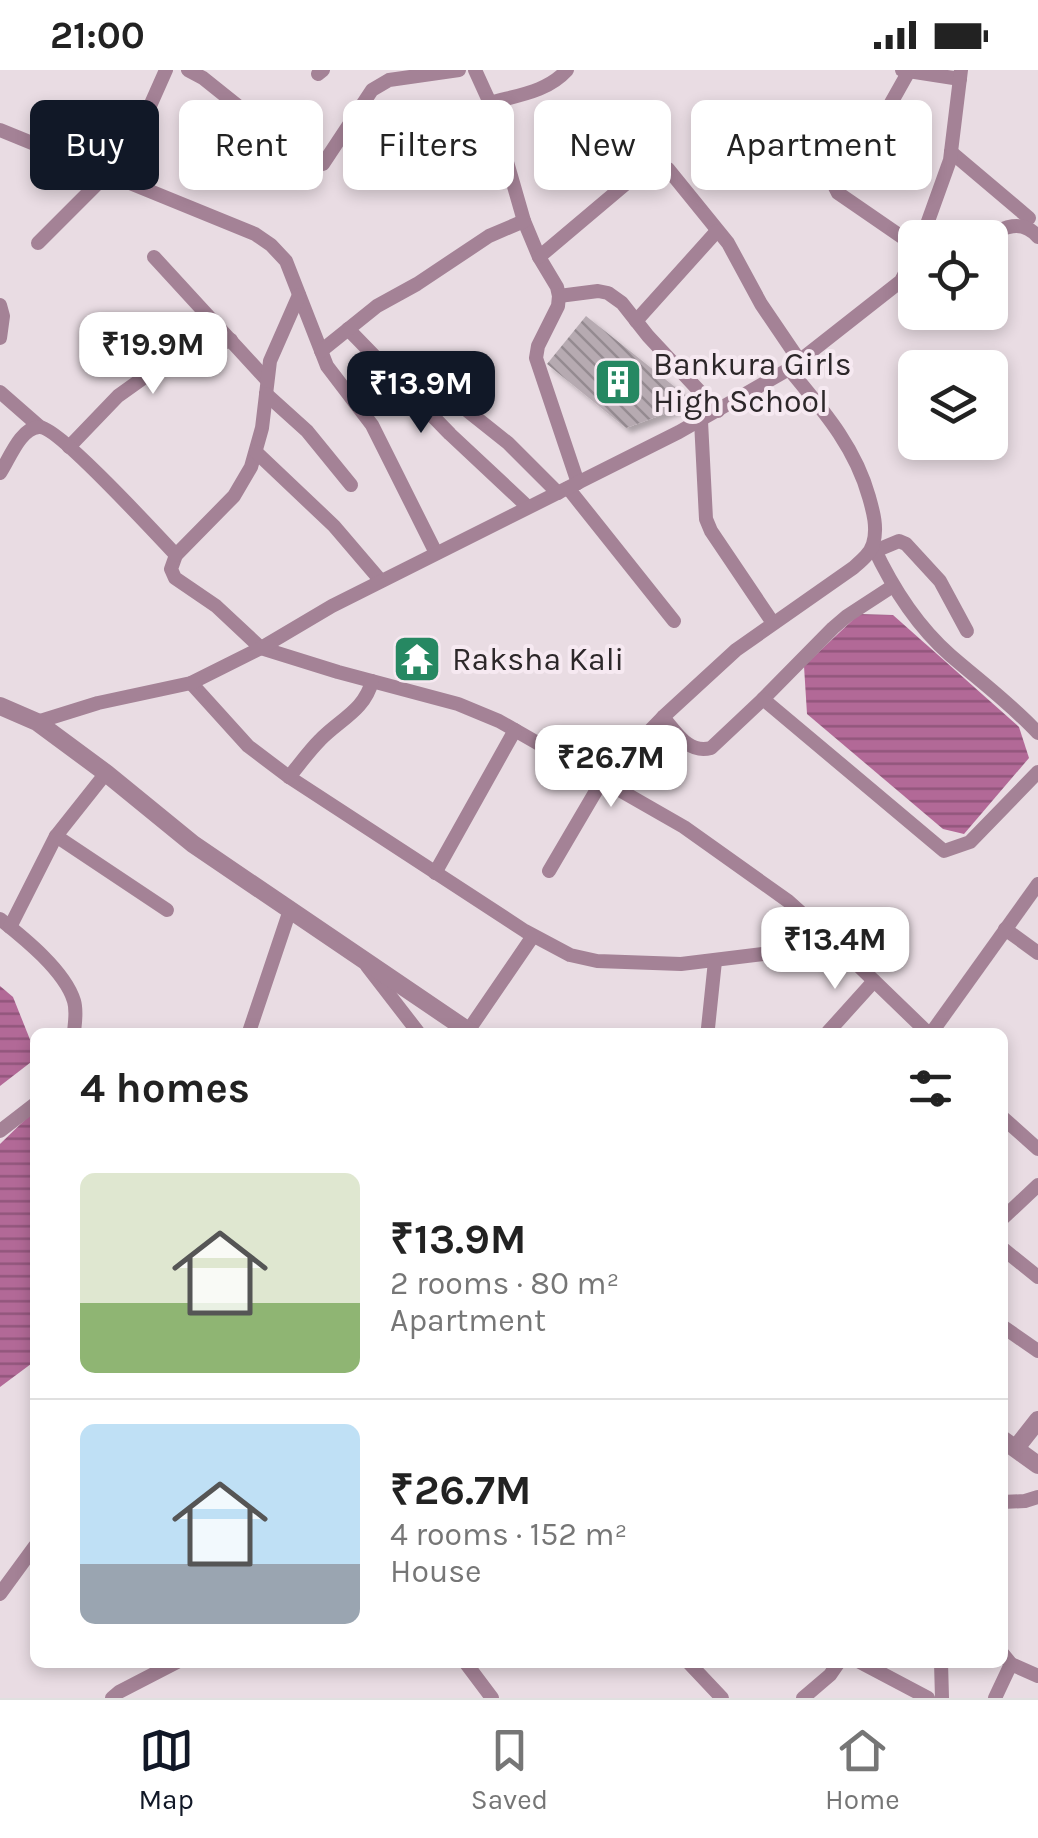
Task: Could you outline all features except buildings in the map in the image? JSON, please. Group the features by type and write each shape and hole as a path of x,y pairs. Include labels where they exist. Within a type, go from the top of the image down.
{"street":[{"path":"151,100 166,70"},
{"path":"188,70 230,100"},
{"path":"323,164 372,90 380,84 459,70"},
{"path":"475,70 489,100"},
{"path":"498,100 539,90 567,70"},
{"path":"898,234 838,192 834,185 837,175 882,119 905,71 960,75 951,152 929,220"},
{"path":"0,130 30,142"},
{"path":"951,152 1030,218 1031,230 1038,237"},
{"path":"539,257 641,171 651,165 668,169 728,243 794,365 848,446 862,472 874,514 874,549 893,586 935,640 1001,696 1038,734"},
{"path":"514,187 524,222 559,296 536,358 568,488"},
{"path":"38,243 97,190"},
{"path":"147,190 255,234 286,261 327,366 372,425 436,553"},
{"path":"321,351 377,306 489,236 524,222"},
{"path":"636,321 718,231"},
{"path":"154,257 231,340 266,387 352,485"},
{"path":"37,722 98,704 173,689 262,648 381,580 718,411 794,365 898,286"},
{"path":"559,296 608,293 622,303 718,411"},
{"path":"299,295 270,361 262,428 252,467 234,496 176,555 171,569 175,578 216,606 262,648 458,704 515,730 684,826 788,901 925,1028"},
{"path":"0,305 0,338"},
{"path":"348,329 528,507"},
{"path":"68,447 118,396 153,371 231,340"},
{"path":"0,392 56,435 176,555"},
{"path":"454,400 568,488 674,620"},
{"path":"701,420 706,519 710,531 773,622"},
{"path":"0,473 22,437 40,426"},
{"path":"256,452 334,526 381,580"},
{"path":"549,872 603,780 663,717 736,650 874,549 898,541 906,544 940,581 967,631"},
{"path":"663,717 689,746 711,748 832,628 893,586"},
{"path":"289,777 317,742 361,705 372,681"},
{"path":"191,683 248,746 289,777 533,936 570,955 597,961 680,964 837,945"},
{"path":"763,699 944,850 970,842 1038,772"},
{"path":"4,710 37,722 193,844 463,1028"},
{"path":"435,873 515,730"},
{"path":"74,1028 76,1006 71,994 36,948 5,923 56,836 106,773"},
{"path":"56,836 167,910"},
{"path":"932,1028 1038,884"},
{"path":"249,1028 290,910"},
{"path":"1006,929 1038,953"},
{"path":"472,1028 533,936"},
{"path":"362,958 415,1028"},
{"path":"708,1028 715,961"},
{"path":"832,1028 874,982"},
{"path":"0,1131 30,1108"},
{"path":"1008,1123 1038,1150"},
{"path":"1008,1212 1038,1185"},
{"path":"1008,1253 1038,1277"},
{"path":"1008,1330 1038,1351"},
{"path":"1038,1420 1009,1444 1038,1465"},
{"path":"1008,1502 1038,1497"},
{"path":"0,1594 30,1553"},
{"path":"1008,1660 1038,1676"},
{"path":"112,1698 165,1668"},
{"path":"470,1668 492,1698"},
{"path":"694,1668 722,1698"},
{"path":"803,1698 835,1668"},
{"path":"871,1668 928,1698"},
{"path":"941,1668 942,1698"},
{"path":"995,1698 1004,1668"}],"shaded area":[{"path":"859,614 893,615 1019,727 1029,758 964,834 943,829 807,714 804,666"},
{"path":"0,986 13,997 30,1040 30,1063 0,1086"},
{"path":"30,1115 30,1365 0,1387 0,1144"}],"place":[{"name":"Bankura Girls High School","path":"618,382"},
{"name":"Raksha Kali","path":"417,659"}]}
